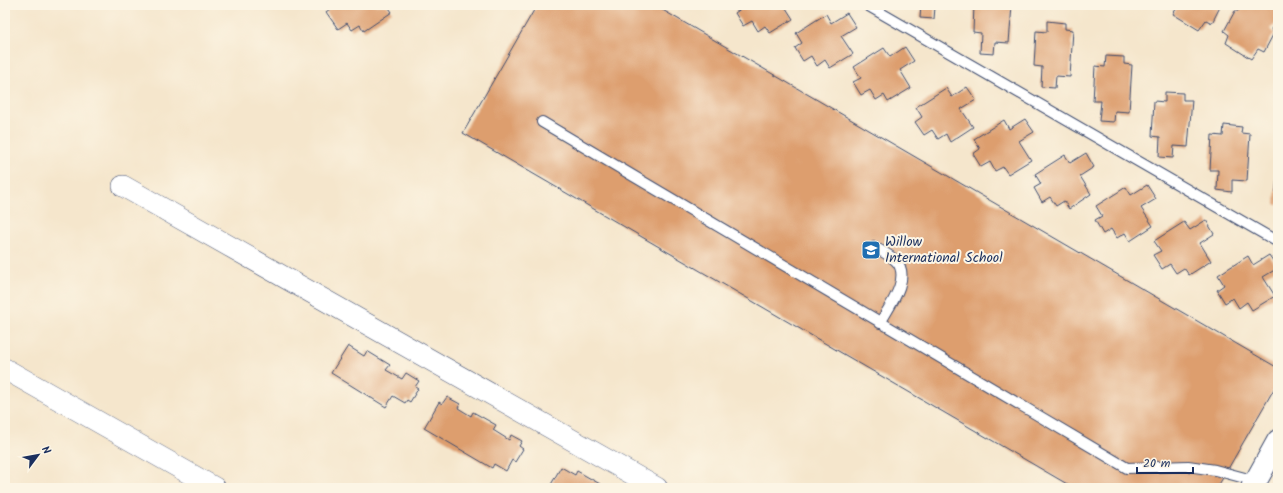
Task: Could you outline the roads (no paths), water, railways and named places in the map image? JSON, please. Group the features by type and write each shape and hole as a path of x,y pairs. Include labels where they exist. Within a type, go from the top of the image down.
{"highway":[{"path":"1254,484 1278,441"}],"street":[{"path":"123,186 657,488"},
{"path":"5,369 215,488"}],"lane":[{"path":"867,5 1278,242"},
{"path":"542,122 1127,468 1188,466 1215,470 1254,484"},
{"path":"874,247 896,260 901,268 902,281 880,323"}],"place":[{"name":"Willow International School","path":"871,250"}]}
